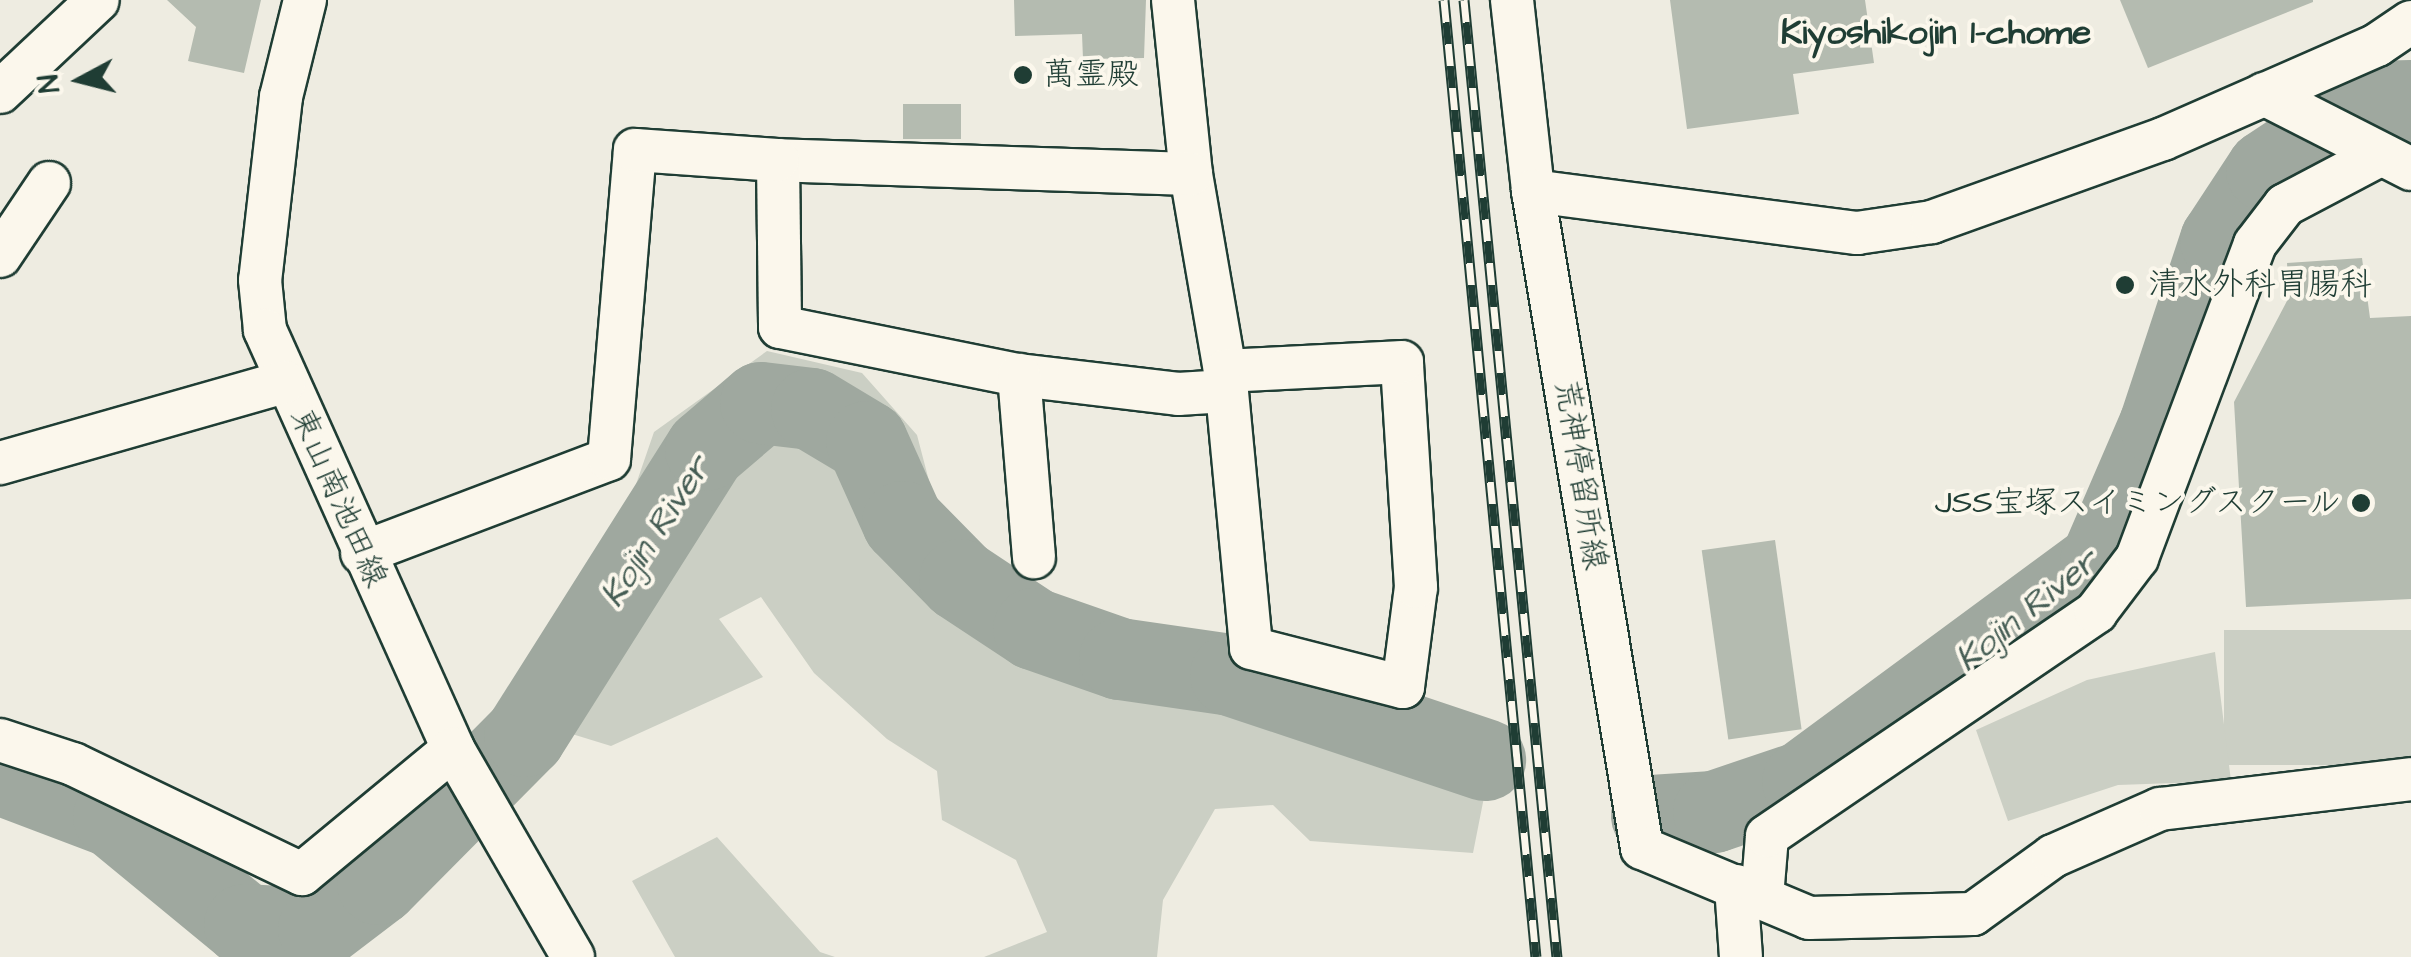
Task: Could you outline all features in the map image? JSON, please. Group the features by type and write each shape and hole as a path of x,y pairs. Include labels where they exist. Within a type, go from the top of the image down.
{"street":[{"path":"0,92 98,0"},
{"name":"東山南池田線","path":"305,0 282,98 260,280 265,330 362,553 458,758 573,957"},
{"path":"778,160 780,327 1019,376 1178,394 1225,381 1402,362 1416,587 1403,687 1252,648 1225,381 1191,174 1173,0"},
{"name":"荒神停留所線","path":"1512,0 1534,190 1642,848 1749,892"},
{"path":"1534,190 1856,233 1932,222 2277,101 2411,22"},
{"path":"2277,101 2386,159"},
{"path":"362,553 609,459 636,150 778,160 1191,174"},
{"path":"1740,957 1749,892 1766,836 2096,612 2138,558 2255,244 2284,205 2386,159"},
{"path":"4,244 49,183"},
{"path":"1019,376 1034,557"},
{"path":"0,463 285,382"},
{"path":"0,740 74,764 302,874 458,758"},
{"path":"1749,892 1809,918 1973,914 2053,856 2160,808 2410,786"}],"shaded area":[{"path":"767,351 862,373 917,435 939,519 1090,624 1378,724 1487,782 1473,853 1310,841 1273,805 1215,809 1163,900 1157,957 984,957 1047,932 1016,860 942,820 937,771 887,739 814,673 761,597 719,619 763,677 611,746 546,726 556,634 623,522 654,432"},
{"path":"2224,630 2411,630 2411,765 2224,765"},
{"path":"2215,652 2231,781 2118,785 2008,821 1976,730 2087,680"},
{"path":"717,837 820,952 835,957 675,957 632,881"}],"building":[{"path":"167,0 261,0 244,73 188,61 196,27"},
{"path":"1014,0 1146,0 1144,58 1083,59 1082,34 1015,36"},
{"path":"1670,0 1865,0 1874,63 1793,74 1799,114 1687,129"},
{"path":"2120,0 2313,0 2313,2 2148,68"},
{"path":"903,104 961,104 961,139 903,139"},
{"path":"2362,258 2370,318 2411,316 2411,599 2246,607 2234,402 2289,297 2287,263"},
{"path":"1775,540 1802,729 1728,739 1702,550"}],"waterway":[{"name":"Kojin River","path":"1652,816 1714,812 1803,782 2101,562 2160,425 2221,241 2267,171 2371,102 2411,101"},
{"name":"Kojin River","path":"0,774 114,817 245,925 319,929 378,884 525,736 706,450 761,403 812,409 867,442 903,522 960,580 1034,629 1120,659 1231,675 1485,760"}],"railway":[{"path":"1444,0 1536,957"},
{"path":"1464,0 1557,957"}],"place":[{"name":"萬霊殿","path":"1023,75"},
{"name":"清水外科胃腸科","path":"2125,285"},
{"name":"JSS宝塚スイミングスクール","path":"2361,503"}],"district":[{"name":"Kiyoshikojin 1-chome","path":"1936,33"}]}
